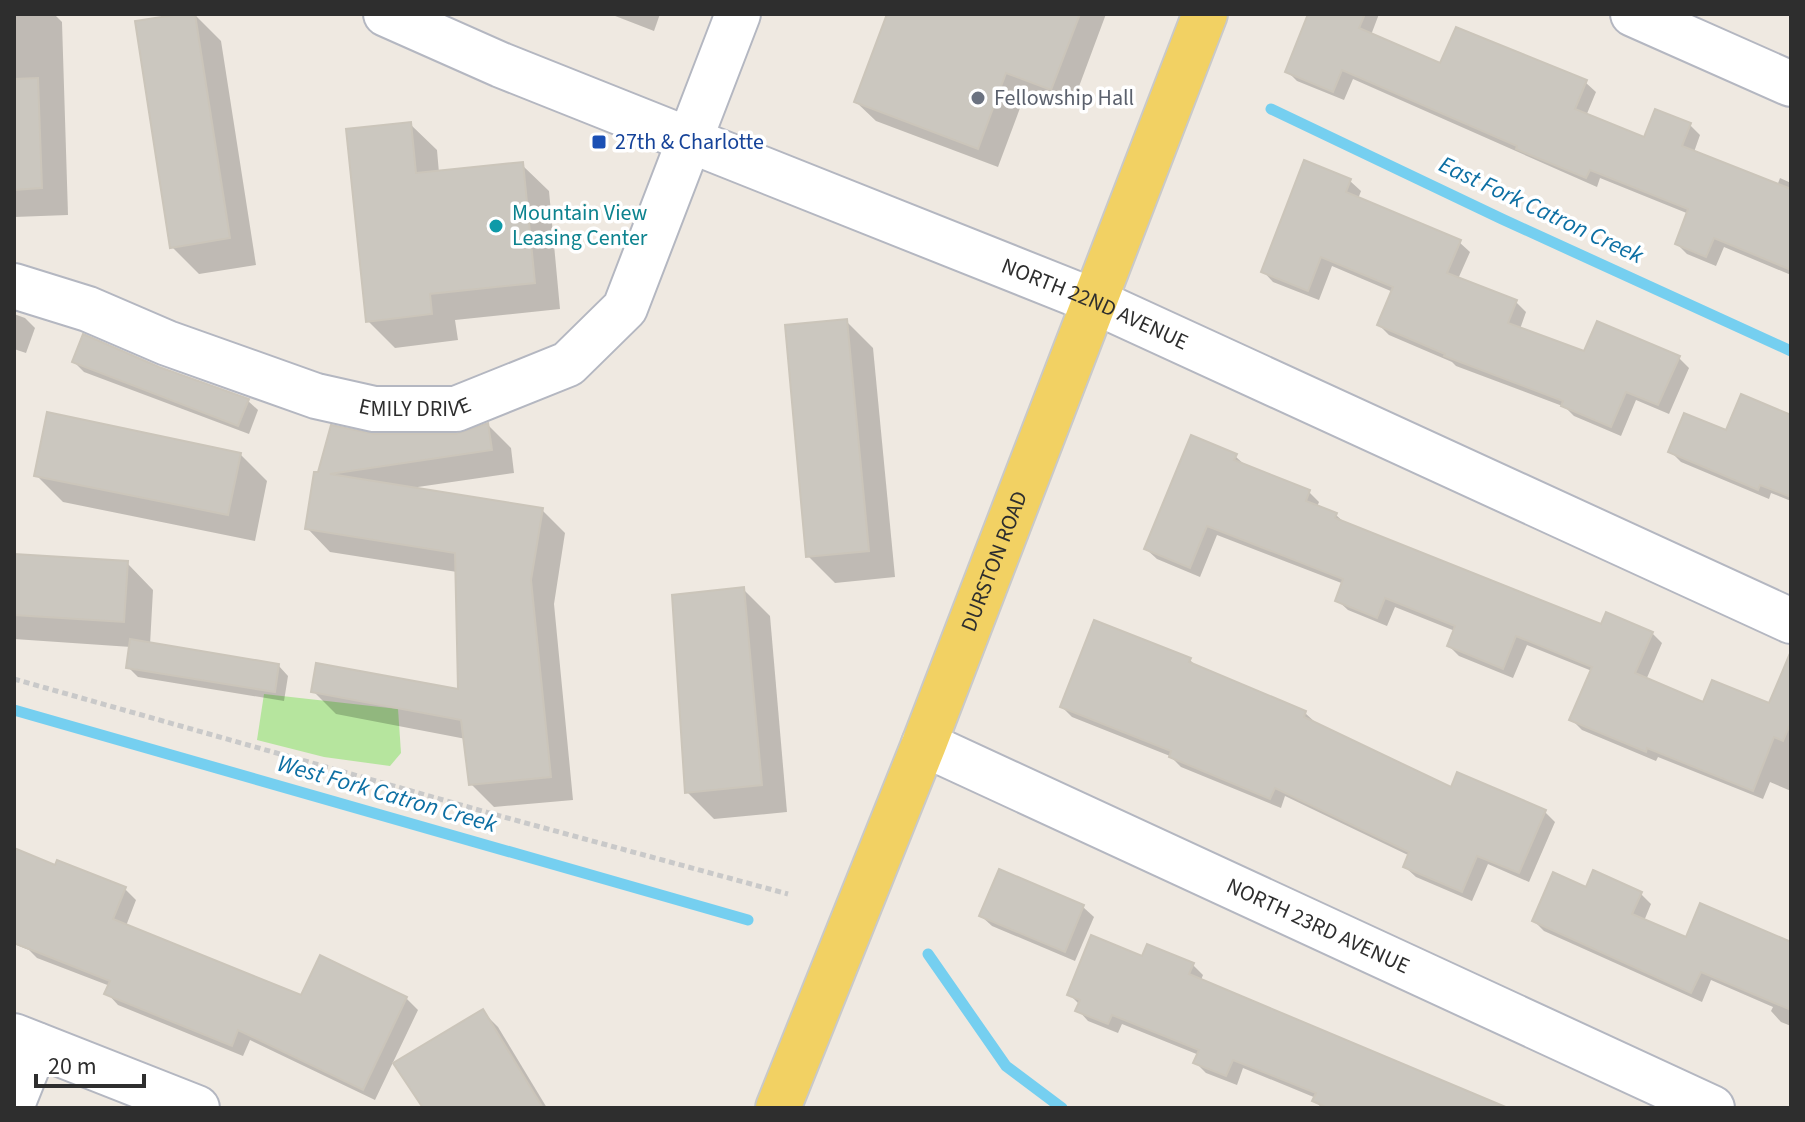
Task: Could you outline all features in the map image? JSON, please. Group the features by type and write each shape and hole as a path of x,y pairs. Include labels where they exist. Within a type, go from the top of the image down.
{"main road":[{"name":"DURSTON ROAD","path":"778,1108 924,744 1205,14"}],"street":[{"name":"NORTH 22ND AVENUE","path":"386,14 501,65 1096,302 1791,621"},
{"name":"EMILY DRIVE","path":"14,286 88,309 167,343 316,396 374,409 456,409 568,364 625,308 738,14"},
{"path":"1633,14 1791,84"},
{"name":"NORTH 23RD AVENUE","path":"924,744 1712,1108"},
{"path":"14,1100 25,1040 197,1108"}],"path":[{"path":"14,679 788,894"}],"green space":[{"path":"264,694 398,709 401,753 390,766 324,757 257,740"}],"building":[{"path":"195,14 230,238 170,248 135,21"},
{"path":"887,14 1080,14 1051,90 1006,73 978,149 854,102"},
{"path":"1308,14 1365,14 1359,28 1440,63 1456,27 1587,80 1575,109 1644,137 1655,109 1691,123 1682,146 1791,189 1791,270 1714,238 1706,257 1675,244 1688,209 1590,170 1586,178 1342,70 1333,92 1285,72"},
{"path":"38,78 42,188 14,190 14,79"},
{"path":"411,122 416,173 523,162 535,283 430,294 432,314 366,322 346,129"},
{"path":"1304,160 1351,179 1346,192 1461,240 1447,273 1517,300 1508,323 1584,351 1597,321 1680,356 1658,405 1626,392 1611,427 1561,406 1563,401 1444,356 1377,325 1393,287 1321,257 1308,291 1261,272"},
{"path":"847,319 869,551 806,557 785,325"},
{"path":"83,334 159,367 249,399 238,426 72,362"},
{"path":"1741,394 1791,415 1791,497 1760,485 1758,490 1668,452 1684,413 1726,430"},
{"path":"47,412 241,453 228,515 34,476"},
{"path":"488,423 492,450 330,474 543,508 531,580 551,777 469,785 461,720 311,692 316,663 458,689 455,553 305,529 314,472 318,472 331,425 374,434 456,434"},
{"path":"1191,435 1237,454 1234,460 1310,490 1306,501 1337,513 1335,518 1601,624 1606,612 1653,632 1635,673 1703,702 1712,680 1769,703 1791,651 1791,722 1783,741 1774,737 1753,791 1569,720 1592,667 1516,636 1503,669 1447,646 1455,626 1385,598 1377,618 1335,601 1343,579 1207,526 1190,568 1144,549"},
{"path":"14,554 128,561 124,622 14,615"},
{"path":"744,587 762,785 685,793 672,595"},
{"path":"1094,620 1191,658 1189,662 1306,711 1304,717 1451,787 1457,772 1546,810 1519,873 1477,856 1462,892 1403,867 1409,852 1275,788 1270,799 1169,757 1171,751 1060,707"},
{"path":"130,639 279,664 275,692 126,668"},
{"path":"14,848 55,865 57,860 126,887 113,919 301,995 320,955 407,997 363,1090 238,1030 232,1046 104,994 110,981 14,943"},
{"path":"999,869 1084,905 1065,952 979,916"},
{"path":"1593,870 1642,892 1632,914 1686,937 1700,903 1791,942 1791,1010 1701,972 1691,993 1532,921 1553,872 1586,887"},
{"path":"1091,935 1142,956 1147,944 1194,963 1189,974 1508,1108 1328,1108 1312,1101 1316,1093 1233,1060 1226,1076 1193,1063 1199,1050 1112,1015 1108,1024 1075,1011 1080,1000 1067,995"},
{"path":"483,1009 543,1108 423,1108 393,1063"}],"waterway":[{"name":"East Fork Catron Creek","path":"1271,109 1791,351"},
{"name":"West Fork Catron Creek","path":"14,710 748,920"},
{"name":"West Fork Catron Creek","path":"928,954 1006,1066 1062,1108"}],"place":[{"name":"Fellowship Hall","path":"978,98"},
{"name":"27th & Charlotte","path":"599,142"},
{"name":"Mountain View Leasing Center","path":"496,226"}]}
